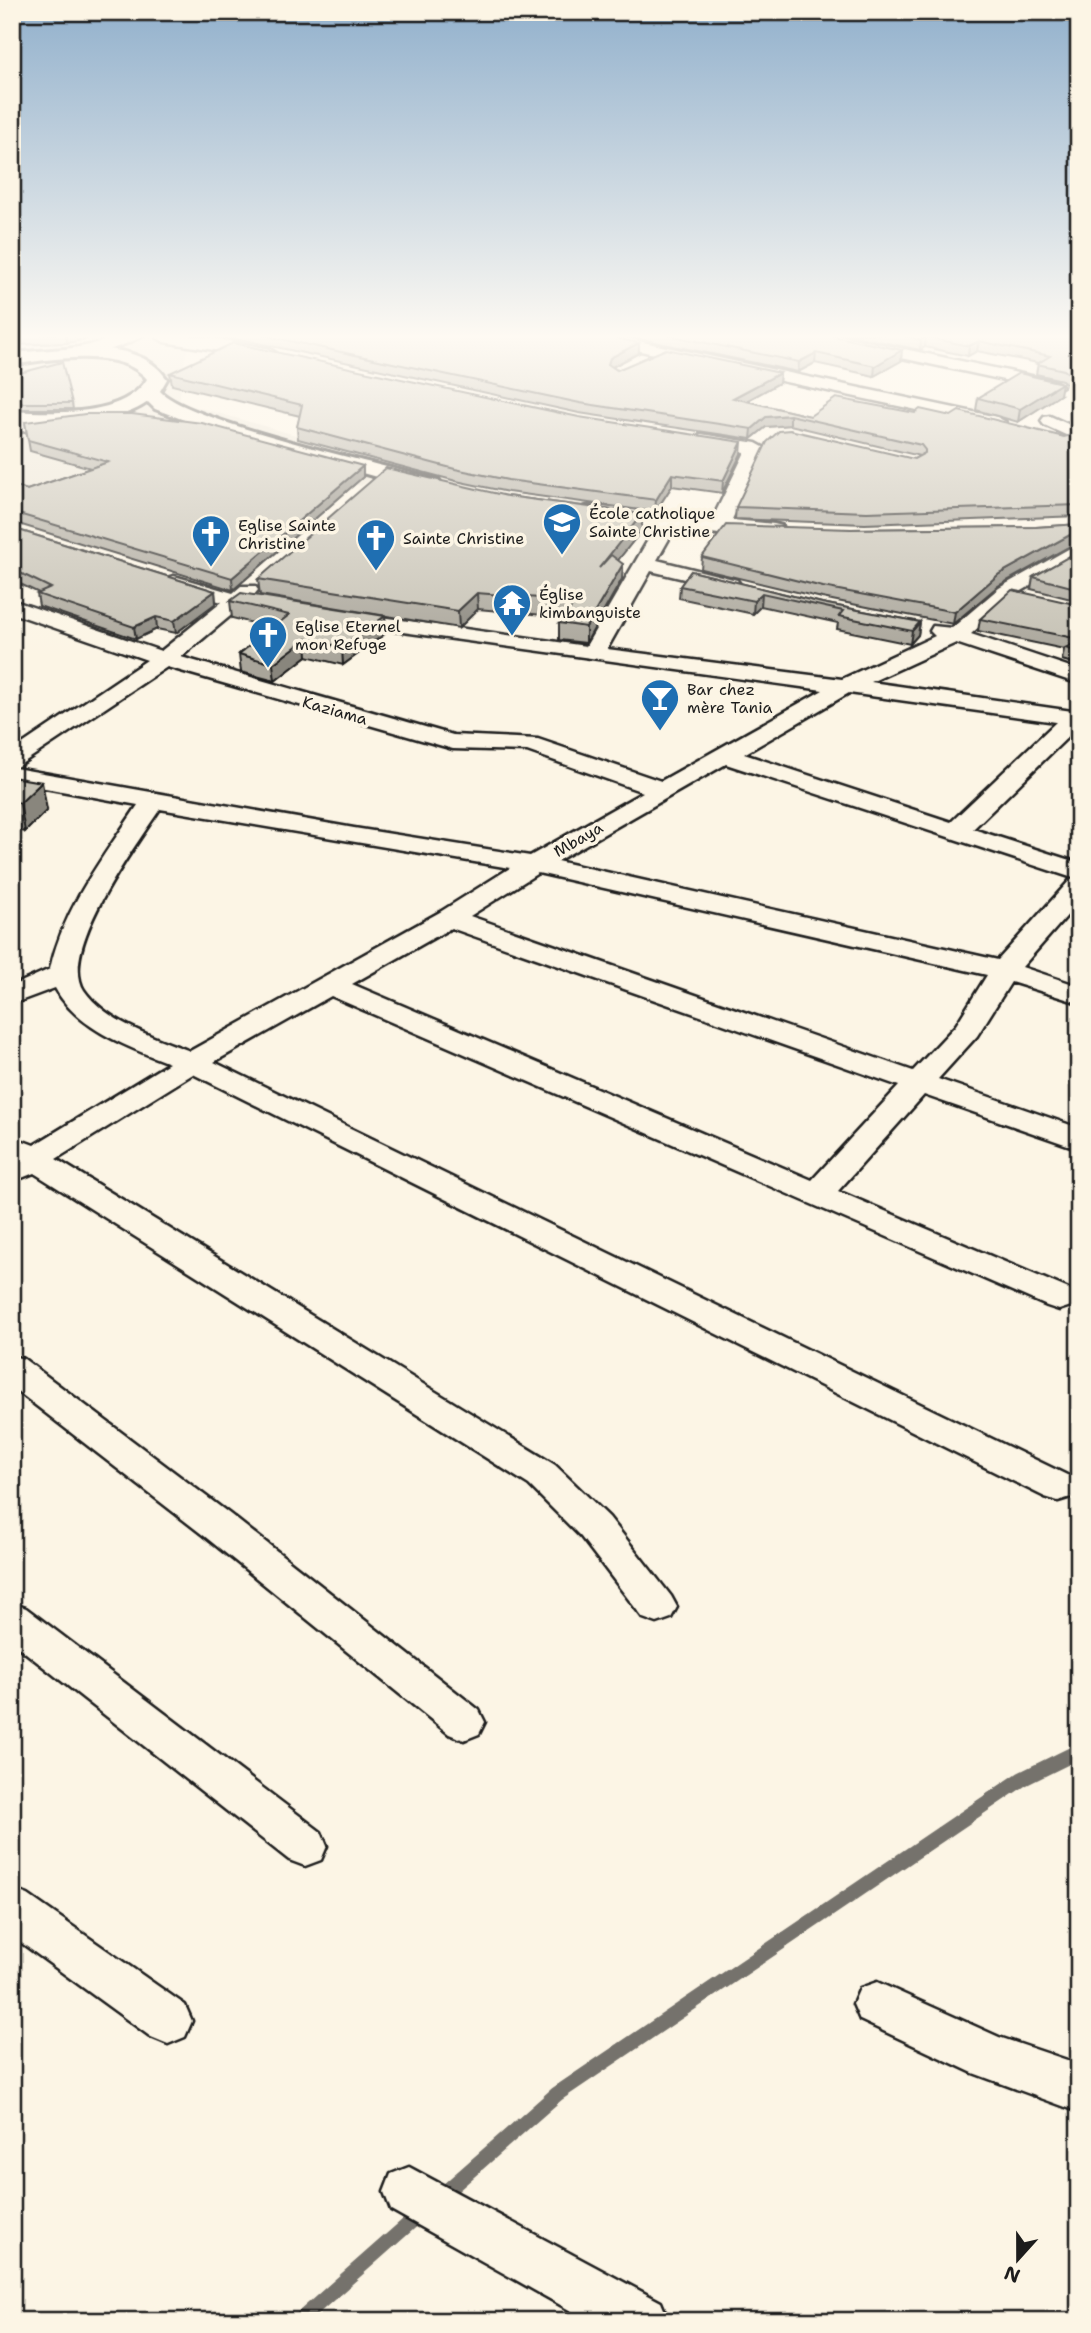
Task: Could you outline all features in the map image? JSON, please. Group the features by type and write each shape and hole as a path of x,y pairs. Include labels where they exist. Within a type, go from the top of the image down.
{"main road":[{"path":"279,443 450,490"},
{"path":"572,511 718,528 797,532"}],"street":[{"path":"724,443 756,448"},
{"path":"718,528 756,448 762,443"},
{"path":"363,491 384,472"},
{"path":"594,652 668,523"},
{"name":"Mbaya","path":"12,775 534,864 847,685 958,634 1006,592 1079,549"},
{"path":"646,564 754,590"},
{"path":"12,762 200,633 268,573"},
{"path":"158,577 236,600 291,609"},
{"path":"1006,592 1030,598"},
{"name":"Kaziama","path":"12,606 164,659 453,742 530,744 662,790"},
{"path":"319,614 456,636 847,685 1077,718"},
{"path":"917,626 958,634 1079,677"},
{"path":"955,832 1077,718"},
{"path":"726,756 1079,872"},
{"path":"154,800 87,903 63,974 72,993 94,1016 127,1035 192,1062 1058,1487"},
{"path":"657,1607 595,1527 542,1475 19,1158 449,918 534,864 1004,970 1079,995"},
{"path":"816,1196 967,1030 1004,970 1079,886"},
{"path":"449,918 1079,1139"},
{"path":"12,996 63,974"},
{"path":"328,984 816,1196 1059,1298"},
{"path":"12,1368 217,1525 464,1722"},
{"path":"12,1619 305,1846"},
{"path":"12,1910 168,2021"},
{"path":"877,2004 990,2057 1079,2088"},
{"path":"409,2192 642,2321"}],"shaded area":[{"path":"12,443 323,443 394,463 361,486 238,457 12,520"}],"building":[{"path":"38,443 276,443 363,466 232,578 12,512 12,485 27,490 108,462"},
{"path":"357,443 742,443 723,481 672,474 656,500 508,480"},
{"path":"767,443 845,443 914,459 925,453 921,445 912,443 1079,443 1079,505 867,512 736,507"},
{"path":"386,468 507,496 642,514 599,568 611,555 623,564 586,627 559,623 576,601 477,593 458,611 258,579"},
{"path":"1079,524 1079,530 999,574 955,612 823,587 702,557 726,525 851,529"},
{"path":"12,528 215,591 174,621 156,617 134,627 37,594 51,588 12,569"},
{"path":"1079,551 1079,589 1033,577"},
{"path":"691,571 822,603 920,622 912,631 839,616 843,611 762,593 754,601 680,586"},
{"path":"1012,590 1079,605 1079,639 980,619"},
{"path":"241,593 385,616 342,647 306,639 273,664 239,654 289,615 230,601"},
{"path":"1079,641 1079,652 1065,648"},
{"path":"12,777 42,782 20,803 12,801"}],"waterway":[{"path":"441,2196 557,2094 1022,1779 1079,1751"},
{"path":"299,2321 421,2213"}],"place":[{"name":"École catholique Sainte Christine","path":"562,556"},
{"name":"Eglise Sainte Christine","path":"211,568"},
{"name":"Sainte Christine","path":"376,572"},
{"name":"Église kimbanguiste","path":"512,637"},
{"name":"Eglise Eternel mon Refuge","path":"268,669"},
{"name":"Bar chez mère Tania","path":"660,732"}]}
